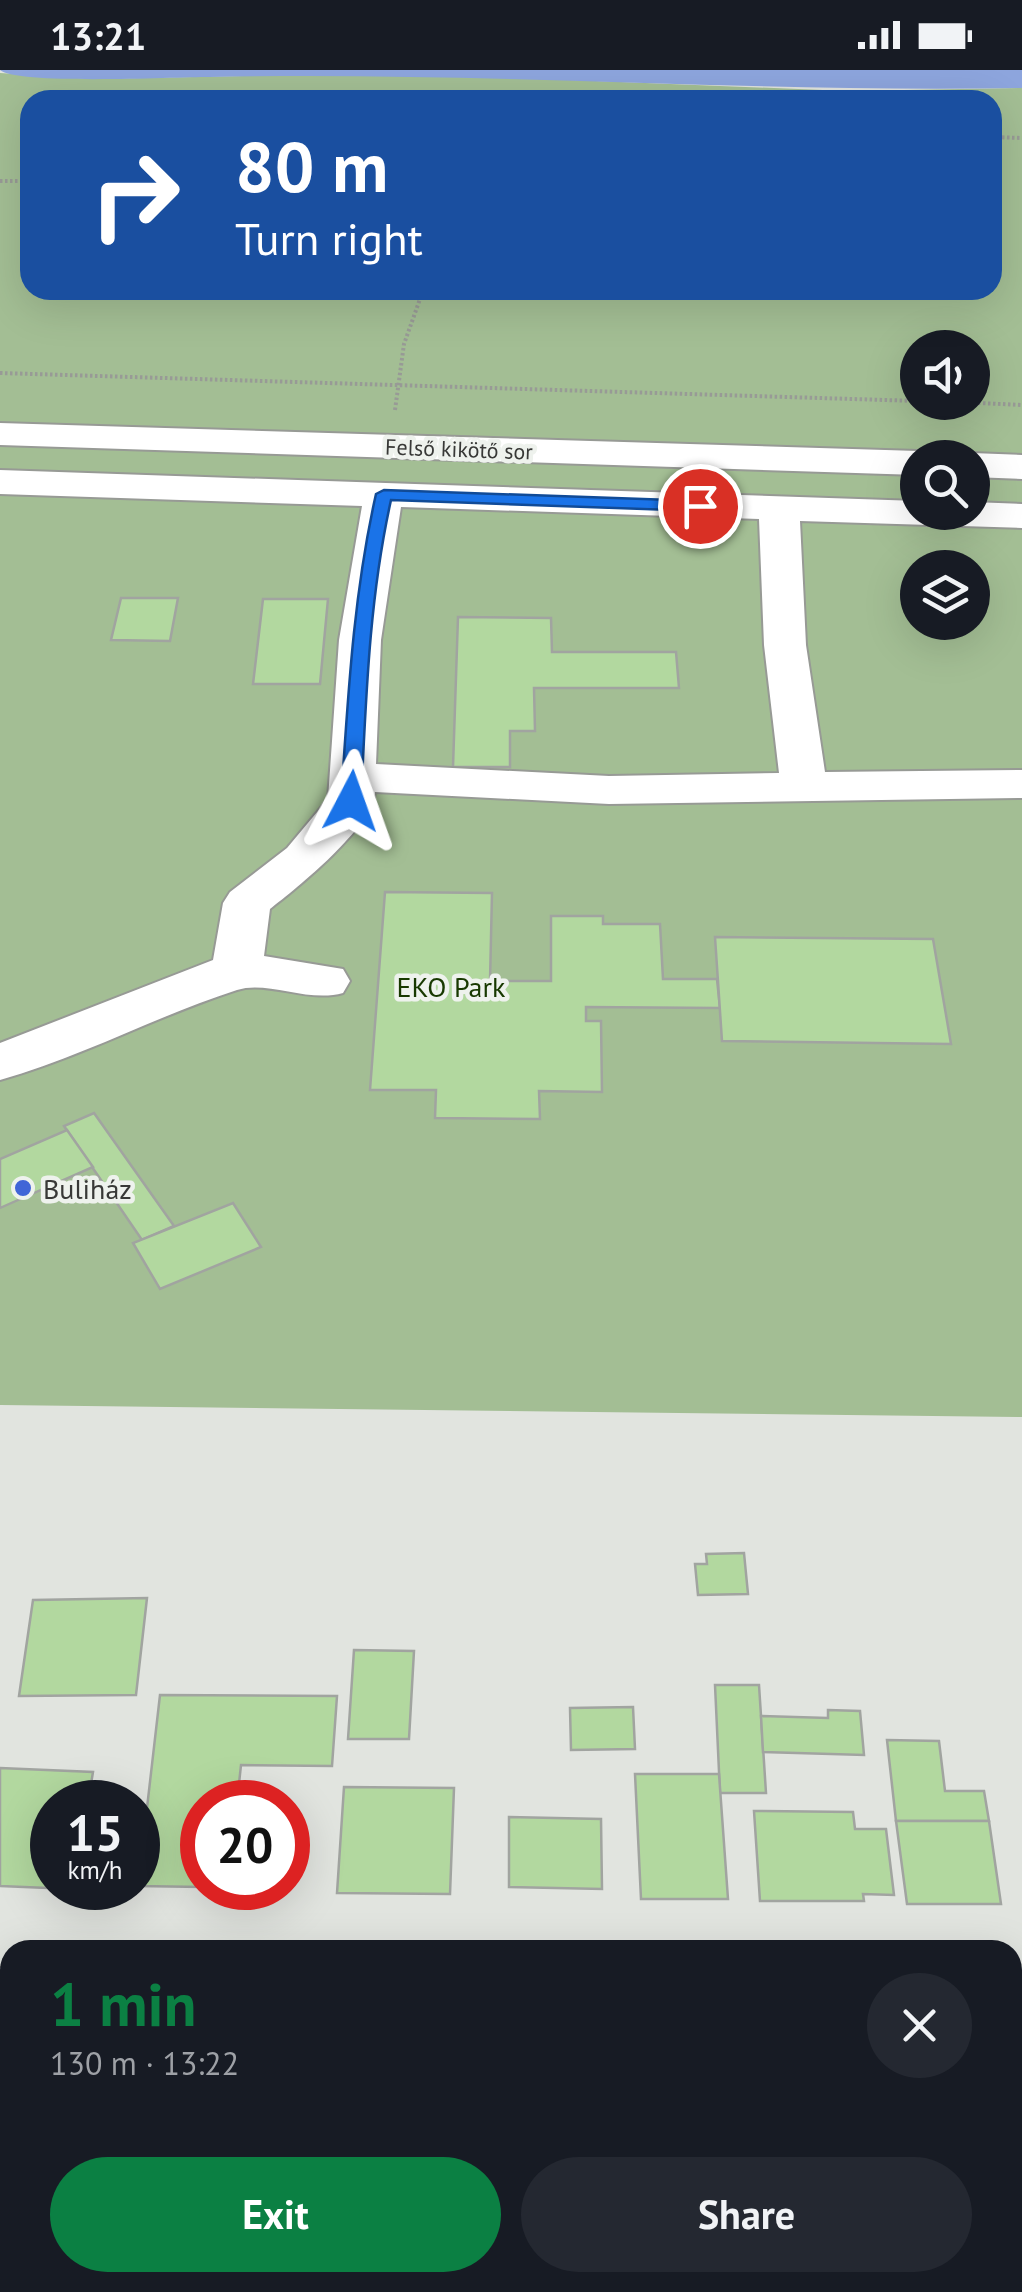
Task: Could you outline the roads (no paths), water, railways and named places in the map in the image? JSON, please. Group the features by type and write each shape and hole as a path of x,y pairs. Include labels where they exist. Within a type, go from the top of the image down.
{"street":[{"name":"Felső kikötő sor","path":"0,434 900,462"},
{"path":"990,466 1022,467"},
{"path":"0,482 1022,516"},
{"path":"237,970 247,903 304,859 351,801 360,640 370,558 384,494"},
{"path":"779,508 786,645 804,787"},
{"path":"353,777 609,790 1022,784"},
{"path":"0,1062 76,1037 237,970 325,981"}],"water":[{"path":"0,70 1022,70 1022,88 819,88 311,76 65,79 12,75"}],"place":[{"name":"Buliház","path":"23,1188"}],"park label":[{"name":"EKO Park","path":"451,986"}]}
